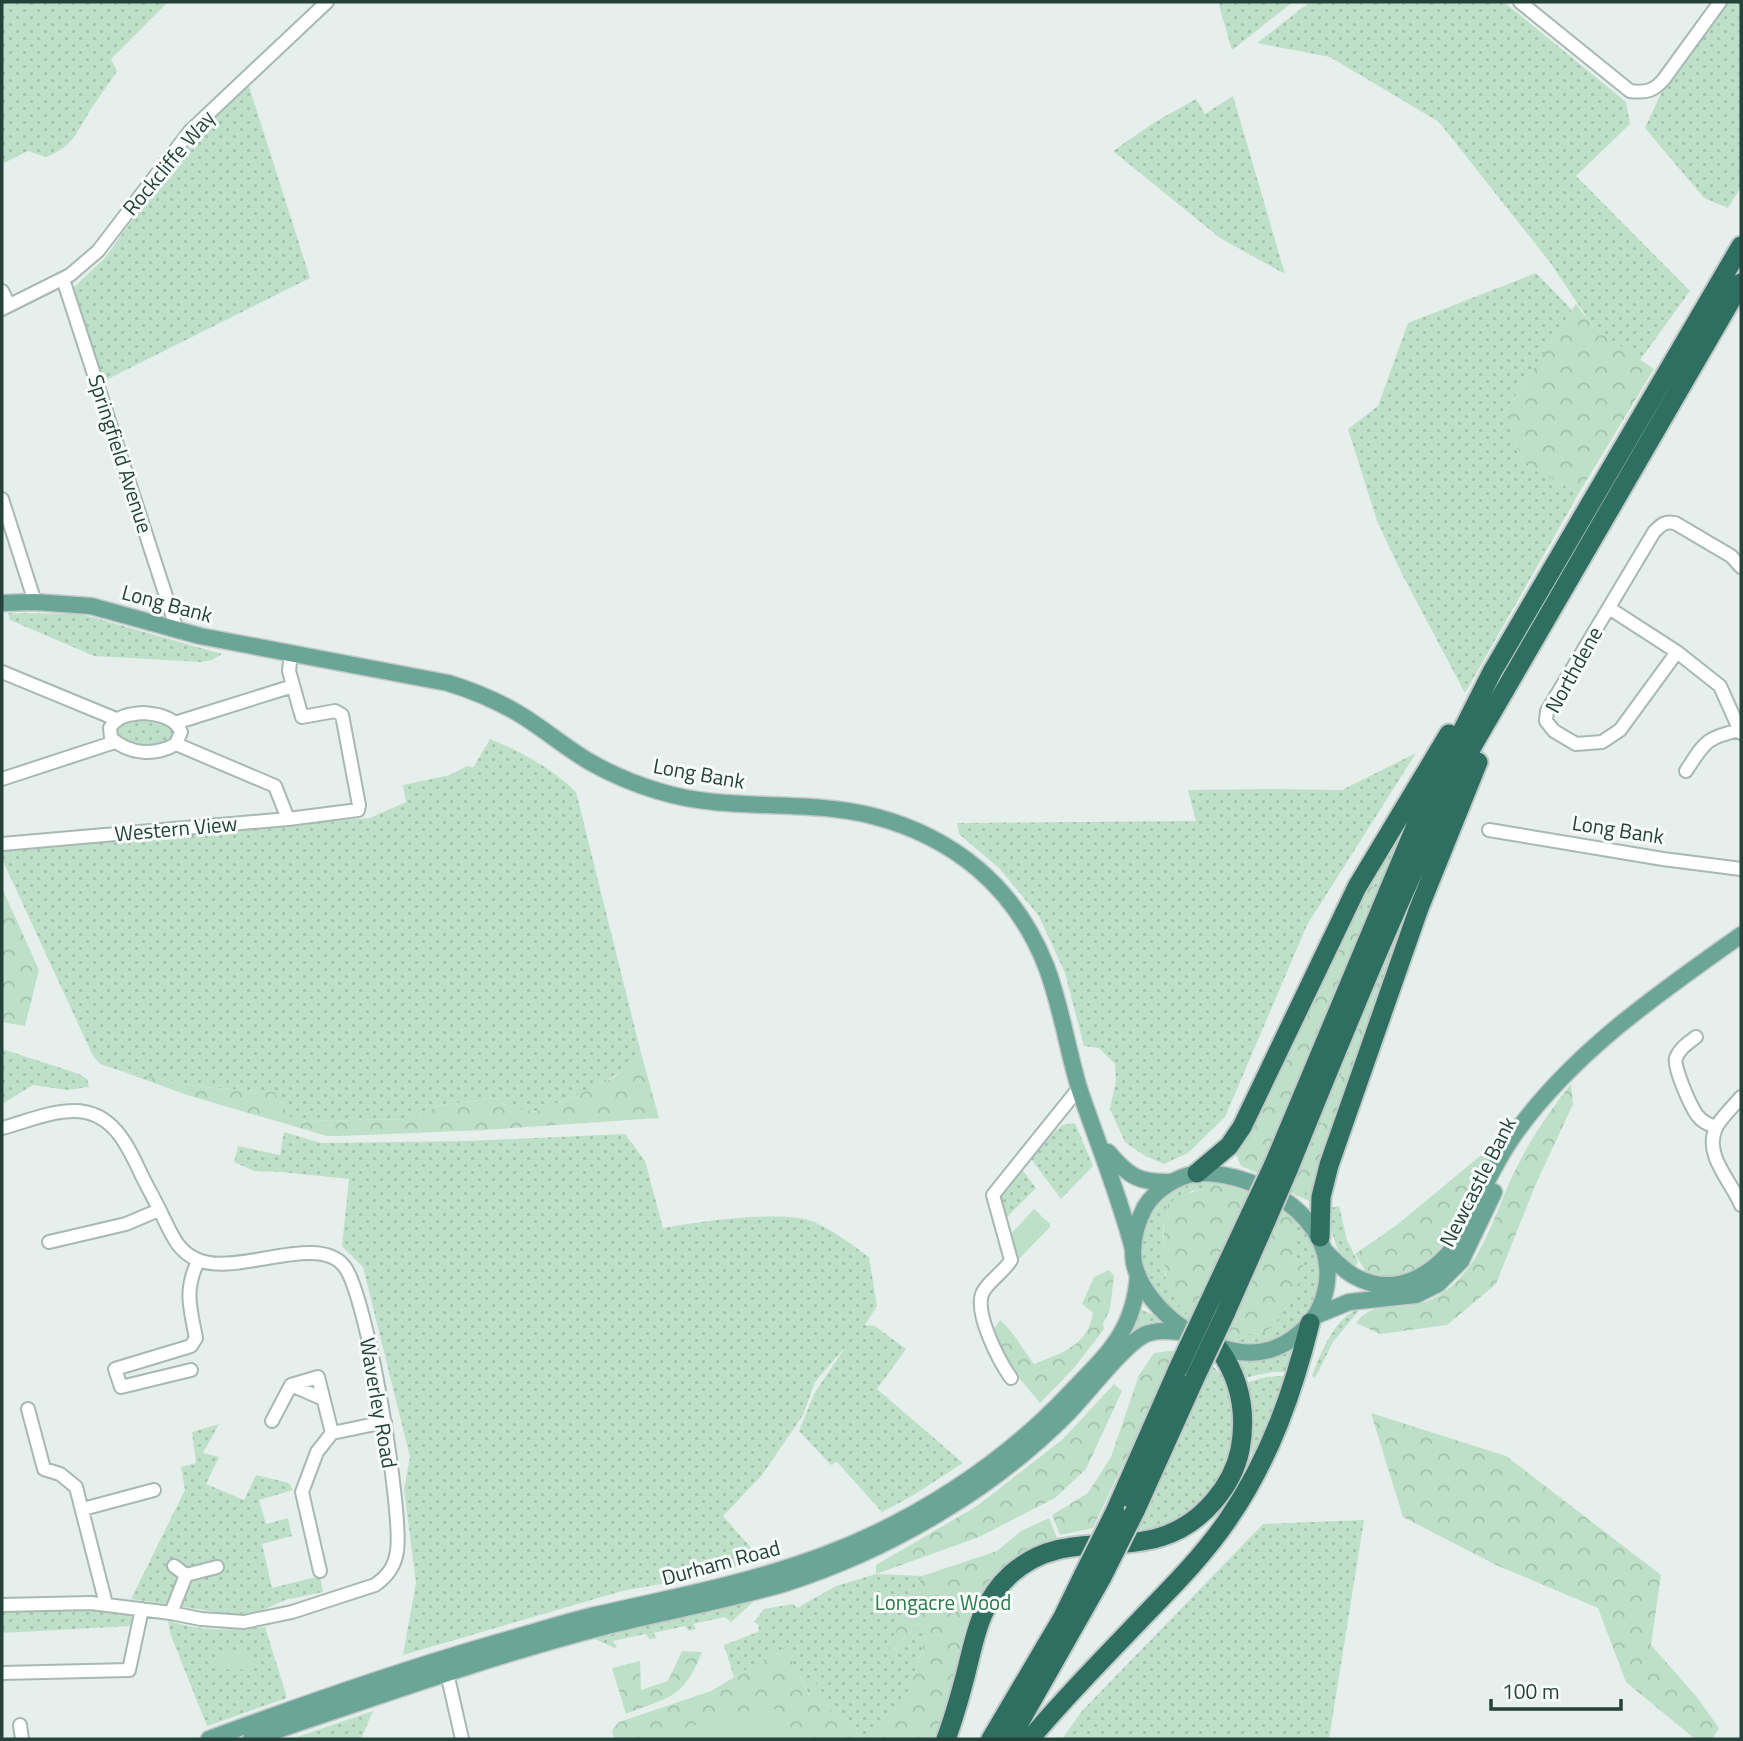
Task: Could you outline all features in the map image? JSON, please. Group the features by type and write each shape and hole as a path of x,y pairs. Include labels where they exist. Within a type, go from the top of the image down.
{"highway":[{"path":"1281,1167 1423,809 1493,672 1741,246"},
{"path":"1010,1739 1093,1575 1115,1512 1186,1375 1440,810 1514,672 1741,283"},
{"path":"1197,1173 1236,1137 1253,1107 1298,1005 1357,887 1439,749 1493,672"},
{"path":"1322,1244 1321,1197 1329,1164 1419,908 1514,672"},
{"path":"1030,1739 1071,1691 1193,1564 1229,1518 1262,1463 1275,1434 1296,1378 1313,1319"},
{"path":"946,1739 980,1619 993,1594 1013,1573 1036,1557 1063,1548 1130,1545 1159,1539 1186,1526 1203,1513 1227,1484 1238,1456 1243,1425 1237,1383 1219,1349"},
{"path":"991,1739 1051,1638 1135,1511 1186,1375"}],"main road":[{"name":"Long Bank","path":"2,603 35,602 91,606 177,630 428,678 466,689 515,712 590,762 659,792 705,801 853,811 913,828 947,845 976,866 1000,890 1034,940 1047,968 1079,1088 1122,1208 1133,1249"},
{"name":"Newcastle Bank","path":"1322,1244 1350,1274 1375,1284 1385,1286 1411,1282 1430,1272 1447,1257 1456,1244 1515,1134 1550,1092 1602,1041 1665,990 1741,935"},
{"name":"Newcastle Bank","path":"1313,1319 1349,1302 1416,1295 1438,1284 1454,1270 1468,1250 1511,1159 1550,1092"},
{"name":"Long Bank","path":"1099,1143 1128,1174 1146,1181 1172,1182"},
{"path":"1197,1173 1233,1176 1269,1192 1297,1209 1322,1244 1327,1280 1323,1298 1313,1319 1289,1340 1271,1349 1250,1353 1219,1349 1191,1333 1159,1307 1147,1292 1138,1275 1133,1249 1140,1217 1148,1203 1172,1182 1197,1173"},
{"name":"Durham Road","path":"209,1739 355,1687 467,1652 588,1617 785,1569 866,1538 936,1500 993,1461 1062,1401 1118,1339 1134,1305 1138,1275"},
{"name":"Durham Road","path":"251,1739 447,1673 604,1627 784,1583 876,1548 946,1509 1027,1450 1066,1415 1140,1337 1157,1331 1191,1333"}],"street":[{"name":"Rockcliffe Way","path":"5,307 65,285 98,251 190,131 327,2"},
{"path":"1520,2 1630,91 1645,93 1657,87 1664,79 1720,2"},
{"name":"Springfield Avenue","path":"65,285 177,630"},
{"path":"2,291 5,307"},
{"path":"2,499 35,602"},
{"name":"Northdene","path":"1676,652 1620,730 1602,742 1576,744 1554,731 1546,721 1547,711 1654,532 1667,522 1675,523 1731,556 1741,567"},
{"name":"Northdene","path":"1609,608 1676,652 1720,686 1741,732 1709,740 1686,771"},
{"path":"175,723 293,686 289,671 291,653"},
{"path":"2,672 116,719"},
{"name":"Western View","path":"2,844 288,820 358,810 342,715 335,711 302,717 293,686"},
{"path":"144,713 158,715 175,723 181,732 176,744 167,749 148,752 131,750 115,741 109,734 116,719 144,713"},
{"path":"2,779 115,741"},
{"path":"176,744 275,786 288,820"},
{"name":"Long Bank","path":"1489,830 1741,869"},
{"path":"1696,1037 1683,1047 1675,1060 1677,1071 1697,1115 1706,1124 1716,1127"},
{"path":"1661,1058 1675,1060"},
{"path":"1011,1378 990,1341 982,1303 982,1293 1007,1268 1011,1260 993,1195 1079,1088"},
{"path":"1740,1200 1713,1149 1716,1127 1741,1097"},
{"path":"2,1128 62,1112 85,1112 96,1115 117,1130 128,1146 174,1240 185,1254 198,1261 190,1280 188,1296 196,1338 191,1346 183,1351 116,1368 121,1387 191,1370"},
{"path":"49,1242 126,1224 159,1210"},
{"name":"Waverley Road","path":"2,1605 78,1602 232,1622 257,1621 375,1585 385,1578 393,1567 399,1535 385,1422 356,1290 343,1264 318,1254 219,1265 198,1261"},
{"path":"272,1421 291,1385 318,1377 332,1433"},
{"path":"28,1409 44,1469 69,1480 76,1487 106,1604"},
{"path":"320,1571 302,1492 317,1452 332,1433 385,1422"},
{"path":"83,1509 154,1490"},
{"path":"174,1566 186,1575"},
{"path":"186,1575 217,1567"},
{"path":"171,1613 186,1575"},
{"path":"2,1673 129,1670 142,1609"},
{"path":"447,1673 462,1739"},
{"path":"19,1725 22,1739"}],"green space":[{"path":"2,2 168,2 111,59 117,71 69,143 46,157 28,151 2,164"},
{"path":"1218,2 1293,2 1232,50"},
{"path":"1310,2 1504,2 1626,102 1630,124 1576,176 1690,291 1640,360 1594,328 1549,261 1439,122 1330,57 1257,43"},
{"path":"1727,2 1741,2 1741,187 1728,208 1704,198 1645,128 1664,87"},
{"path":"248,83 310,278 102,382 70,291 105,258 182,150"},
{"path":"1233,96 1285,274 1220,238 1113,151 1155,122 1196,99 1205,114"},
{"path":"1536,273 1572,310 1506,410 1523,464 1579,493 1465,693 1377,521 1348,429 1378,406 1408,323"},
{"path":"1576,304 1594,328 1654,369 1579,493 1523,464 1506,410"},
{"path":"8,613 81,614 222,654 201,662 94,656 10,620"},
{"path":"143,718 170,726 176,733 175,738 146,747 116,738 114,733 117,725 128,719"},
{"path":"490,739 536,761 576,792 641,1053 624,1070 594,1088 536,1111 514,1109 496,1098 441,1105 408,1119 307,1121 290,1117 274,1092 202,1087 121,1071 100,1064 93,1056 2,859 2,850 370,818 406,802 403,785 450,775 467,766 473,768"},
{"path":"1416,753 1307,925 1225,1117 1188,1153 1164,1164 1145,1156 1125,1142 1110,1109 1116,1080 1115,1064 1099,1048 1084,1046 1065,973 1039,916 999,868 959,834 957,823 1196,821 1188,790 1342,790"},
{"path":"1439,766 1322,1026 1321,1019 1335,996 1335,987 1345,971 1364,925 1366,907 1375,882 1370,882"},
{"path":"1431,850 1314,1203 1298,1196 1306,1193 1332,1133 1362,1020 1318,1141 1310,1149 1299,1172 1296,1170"},
{"path":"1370,882 1375,882 1366,907 1364,925 1345,971 1335,987 1335,996 1328,1013 1321,1019 1322,1026 1260,1174 1241,1166 1235,1152"},
{"path":"2,888 39,970 25,1026 2,1022"},
{"path":"1378,983 1382,984 1382,990 1313,1185 1306,1193 1298,1196 1289,1192 1310,1149 1318,1141"},
{"path":"2,1049 79,1074 87,1079 89,1087 67,1090 33,1085 2,1104"},
{"path":"641,1053 659,1118 341,1136 327,1136 187,1095 121,1071 202,1087 274,1092 290,1117 307,1121 408,1119 441,1105 496,1098 504,1105 535,1112 615,1077"},
{"path":"1571,1084 1573,1104 1535,1186 1496,1284 1447,1325 1380,1334 1356,1323 1375,1309 1427,1301 1460,1278 1483,1244 1524,1153"},
{"path":"1075,1123 1093,1166 1061,1199 1029,1156 1062,1125"},
{"path":"284,1132 321,1143 467,1141 625,1134 645,1161 663,1228 762,1217 800,1218 814,1222 869,1257 877,1306 865,1325 875,1326 906,1349 877,1389 963,1463 882,1512 837,1462 831,1465 799,1431 814,1394 846,1346 815,1382 803,1415 762,1475 723,1516 762,1560 695,1578 622,1591 403,1655 416,1583 404,1489 410,1457 363,1267 342,1246 349,1179 254,1171 234,1162 238,1146 280,1155"},
{"path":"1503,1137 1452,1231 1431,1259 1418,1269 1403,1275 1386,1276 1366,1272 1355,1254 1398,1224"},
{"path":"1021,1168 1036,1188 1003,1221 997,1197"},
{"path":"1219,1179 1252,1191 1251,1194 1202,1189 1192,1191 1173,1203 1163,1223 1165,1276 1193,1317 1191,1323 1163,1299 1152,1284 1140,1251 1141,1234 1148,1217 1160,1201 1175,1189 1192,1181"},
{"path":"1207,1185 1228,1186 1251,1194 1193,1317 1171,1293 1165,1272 1164,1216 1165,1210 1174,1200"},
{"path":"1339,1206 1347,1240 1358,1262 1354,1268 1338,1249 1331,1226 1330,1208"},
{"path":"1282,1208 1292,1218 1295,1226 1294,1252 1298,1264 1303,1265 1299,1282 1290,1302 1271,1327 1263,1333 1249,1334 1229,1342 1223,1336"},
{"path":"1034,1209 1050,1227 1017,1261 1009,1236"},
{"path":"1291,1216 1303,1222 1322,1263 1318,1297 1307,1318 1280,1340 1250,1347 1233,1343 1248,1334 1263,1333 1286,1308 1298,1264 1293,1251"},
{"path":"1109,1270 1114,1276 1110,1309 1103,1324 1104,1329 1074,1368 1040,1403 1010,1367 992,1332 1000,1320 1034,1364 1063,1352 1079,1341 1085,1333 1093,1313 1082,1304 1094,1277"},
{"path":"1140,1309 1156,1316 1162,1326 1112,1355 1130,1332"},
{"path":"1360,1309 1333,1342 1315,1378 1312,1376 1336,1327 1351,1313"},
{"path":"1299,1343 1291,1372 1272,1372 1244,1378 1235,1359 1248,1360"},
{"path":"1177,1350 1093,1528 1060,1535 1052,1515 1088,1493 1111,1457 1139,1375 1154,1353"},
{"path":"1210,1364 1227,1383 1235,1404 1234,1435 1226,1467 1210,1494 1193,1511 1168,1525 1131,1536"},
{"path":"1281,1376 1290,1377 1258,1451 1252,1456 1246,1383"},
{"path":"1114,1384 1122,1391 1086,1469 1055,1498 979,1537 876,1574 876,1565 977,1506 1063,1439"},
{"path":"1371,1413 1506,1456 1661,1575 1651,1645 1696,1696 1719,1728 1712,1739 1695,1739 1626,1682 1598,1608 1496,1565 1403,1517"},
{"path":"219,1424 203,1453 219,1457 206,1484 244,1500 256,1475 289,1483 293,1490 259,1500 266,1524 288,1518 292,1536 262,1544 272,1588 320,1576 323,1592 285,1600 261,1611 235,1615 131,1599 185,1490 181,1467 196,1463 192,1432"},
{"name":"Longacre Wood","path":"1049,1518 1057,1538 1007,1564 988,1582 978,1598 970,1614 948,1708 936,1739 874,1739 905,1705 927,1634 918,1624 892,1651 887,1651 922,1576 997,1551 1021,1531"},
{"path":"1364,1520 1329,1739 1062,1739 1082,1711 1263,1524"},
{"path":"876,1574 922,1576 887,1651 892,1651 918,1624 927,1634 905,1705 874,1739 862,1739 849,1721 831,1713 815,1683 811,1698 785,1648 734,1677 724,1645 758,1632 759,1625 754,1622 764,1609 793,1604 797,1608 836,1586"},
{"path":"752,1598 753,1602 731,1622 725,1617 693,1624 696,1629 689,1631 685,1626 653,1633 657,1638 650,1639 645,1634 613,1641 617,1647 615,1648 592,1638"},
{"path":"51,1608 129,1613 134,1619 130,1626 2,1633 2,1611"},
{"path":"168,1620 203,1628 265,1627 287,1698 207,1726 170,1633"},
{"path":"785,1647 810,1697 815,1681 831,1713 849,1721 862,1739 614,1739 612,1730 619,1722 711,1691"},
{"path":"215,1651 252,1652 252,1670 214,1669"},
{"path":"682,1651 702,1652 681,1688 665,1699 626,1714 612,1668 640,1661 641,1690 668,1681"},
{"path":"773,1704 782,1739 647,1739 647,1738"},
{"path":"373,1711 361,1739 291,1739"}]}
